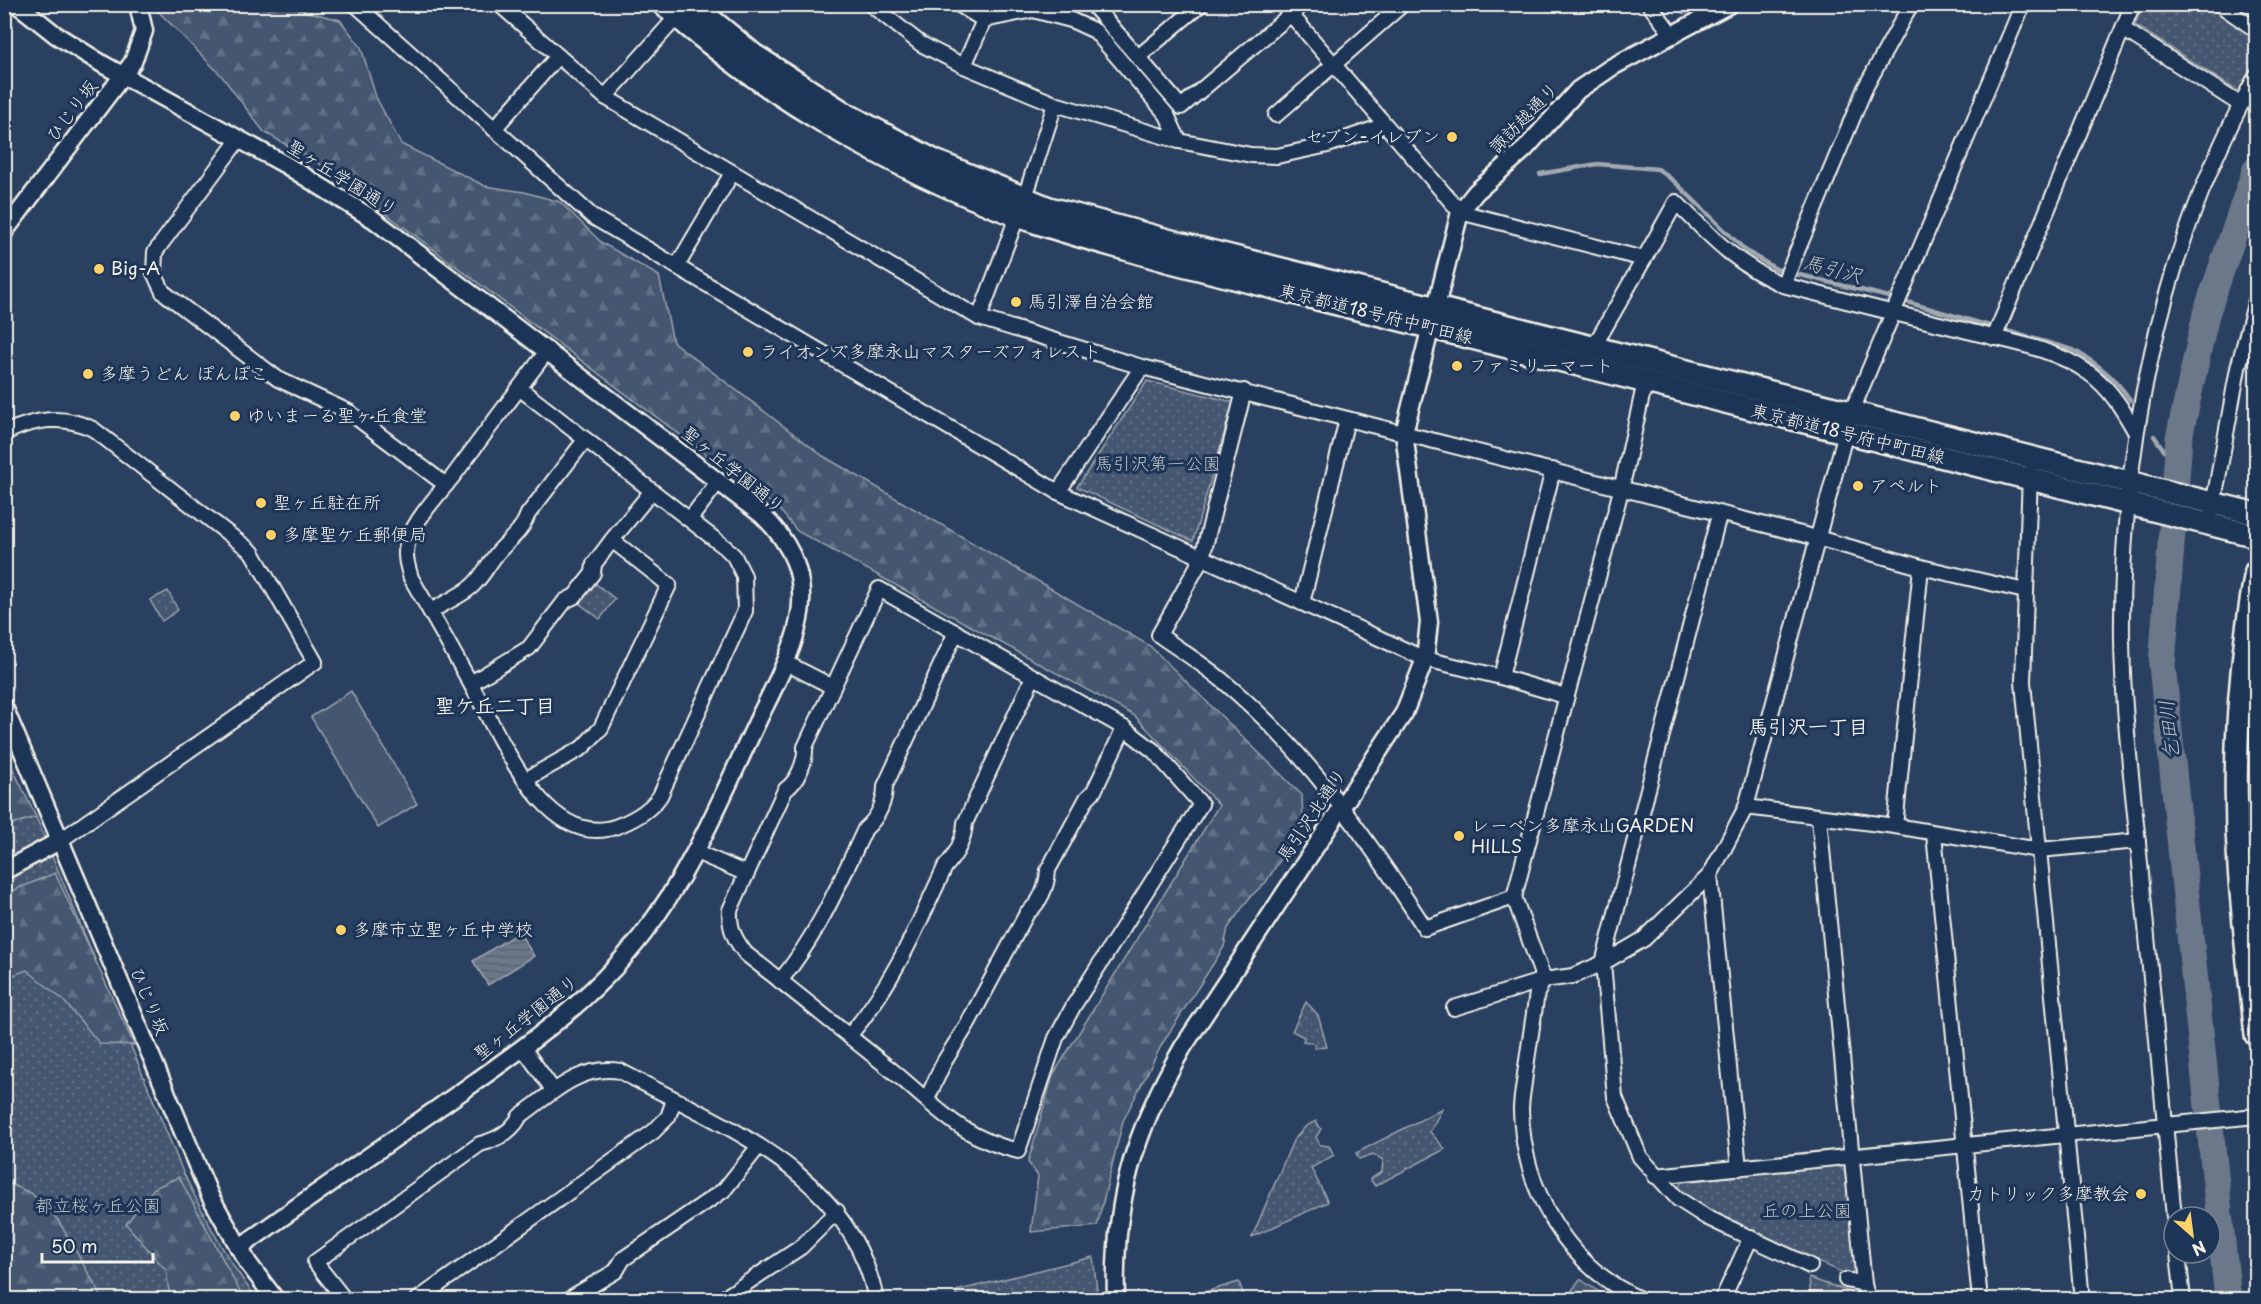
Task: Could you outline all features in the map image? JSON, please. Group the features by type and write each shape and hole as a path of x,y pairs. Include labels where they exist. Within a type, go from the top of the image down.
{"main road":[{"name":"東京都道18号府中町田線","path":"680,8 749,73 828,124 921,175 1020,206 1167,261 1432,318 1593,348 1848,423 2204,513"},
{"name":"東京都道18号府中町田線","path":"1432,318 1645,382 1848,423"},
{"path":"2204,513 2256,514"},
{"path":"2204,513 2256,536"},
{"path":"2256,571 2245,641 2238,740 2239,866 2254,993 2256,1035"}],"street":[{"name":"聖ヶ丘学園通り","path":"16,4 56,34 123,76 239,139 374,219 773,525 794,558 800,580 803,604 798,633 786,663 696,852 664,905 620,962 576,1007 523,1048 238,1248"},
{"name":"ひじり坂","path":"4,232 133,62 142,39 144,20 138,4"},
{"path":"355,4 592,217 1058,492 1425,659 1501,677 1565,696"},
{"path":"499,4 605,97 979,318 1142,367 1817,538 1921,567 2025,591"},
{"path":"870,4 921,44 964,66 1055,104 1179,141 1251,155 1277,156 1328,145 1385,126"},
{"path":"958,4 984,20 1033,10 1071,20 1095,31 1167,116 1179,141"},
{"path":"1138,57 1201,4"},
{"path":"1096,6 1181,107 1286,10 1303,4"},
{"path":"1276,115 1403,4"},
{"path":"1649,4 1673,36"},
{"name":"諏訪越通り","path":"1432,318 1460,212 1476,192 1525,149 1578,90 1612,67 1730,4"},
{"path":"1784,282 1866,88 1911,4"},
{"path":"1454,1008 1544,980 1574,976 1603,963 1644,939 1710,875 1746,807 1848,423 2023,4"},
{"path":"1995,336 2133,4"},
{"path":"2219,4 2256,30"},
{"path":"605,97 680,8"},
{"path":"1286,10 1460,212 1644,259"},
{"path":"964,66 984,20"},
{"path":"2124,28 2241,105"},
{"path":"494,129 558,56"},
{"path":"2174,1205 2172,1125 2138,841 2122,643 2122,569 2134,496 2136,433 2155,341 2180,254 2217,156 2256,76"},
{"path":"979,318 1055,104"},
{"path":"239,139 155,252 154,273 163,292 278,379 349,412 446,485"},
{"path":"677,266 732,173"},
{"path":"1593,348 1676,202 1736,260 1756,273 1995,336 2047,353 2088,373 2124,410 2136,433"},
{"path":"2204,513 2256,300"},
{"name":"馬引沢北通り","path":"1116,1299 1118,1223 1125,1185 1137,1141 1154,1096 1183,1047 1404,713 1425,659 1428,602 1404,433 1432,318"},
{"path":"519,388 690,519 734,556 744,576 746,602 742,621 660,796 655,804 626,822 602,830 591,830 567,823 542,802 525,780 411,578 406,560 406,548 414,528 519,388 548,351"},
{"path":"1058,492 1142,367"},
{"path":"1642,1299 1591,1267 1562,1236 1539,1196 1525,1155 1521,1108 1537,993 1544,980 1514,897 1621,490 1645,382"},
{"path":"1244,391 1202,558 1159,635 1223,681 1276,732 1342,805 1425,928 1514,897"},
{"path":"4,433 38,420 54,419 70,421 93,429 252,552 315,662 61,840 5,871"},
{"path":"1302,603 1347,419"},
{"path":"430,611 471,587 501,549 510,543 525,524 528,514 585,440"},
{"path":"2031,469 2023,682 2082,1299"},
{"path":"1501,677 1553,471"},
{"path":"690,519 718,482"},
{"path":"471,683 529,648 565,601 575,596 587,581 594,564 652,491"},
{"path":"1719,515 1603,963 1615,1097 1640,1157 1678,1199 1696,1211 1810,1266"},
{"path":"525,780 582,748 601,728 669,585 612,540"},
{"path":"1895,826 1921,567"},
{"path":"879,589 956,632 1124,728 1154,751 1201,804 1074,1005 1056,1038 1018,1151 992,1145 967,1133 746,954 736,941 731,929 730,910 785,790 792,785 805,757 805,747 879,589"},
{"path":"780,981 804,951 825,916 865,828 874,821 885,798 885,786 956,632"},
{"path":"786,663 833,687"},
{"path":"849,1036 874,1006 901,963 945,867 953,858 965,835 965,823 1033,677"},
{"name":"ひじり坂","path":"4,707 210,1196 238,1248 276,1299"},
{"path":"927,1099 959,1035 967,1025 1027,913 1034,907 1047,883 1048,870 1094,791 1124,728"},
{"path":"1746,807 1895,826 2039,850 2138,841"},
{"path":"1819,818 1864,1284 1868,1299"},
{"path":"1934,834 1980,1299"},
{"path":"696,852 747,874"},
{"path":"1710,875 1739,1168"},
{"path":"523,1048 554,1091"},
{"path":"345,1299 315,1262 480,1144 493,1141 515,1126 520,1116 554,1091 586,1071 607,1068 620,1071 759,1146 817,1190 837,1211 854,1237 870,1269 876,1299"},
{"path":"417,1299 653,1132 668,1117 674,1100"},
{"path":"1655,1176 2251,1117"},
{"path":"567,1299 616,1271 623,1259 724,1190 759,1146"},
{"path":"721,1299 801,1247 837,1211"},
{"path":"1722,1299 1751,1237"},
{"path":"2179,1265 2182,1299"},
{"path":"1846,1280 1864,1284"}],"green space":[{"path":"1675,4 1702,5 1684,14 1672,6"},
{"path":"152,5 282,5 340,20 361,47 376,97 401,144 485,186 524,192 560,202 602,243 659,276 673,342 823,456 1150,646 1302,795 1303,824 1266,882 1250,897 1228,928 1224,947 1162,1044 1123,1121 1097,1226 1031,1232 1038,1176 1028,1162 1053,1075 1219,805 1135,716 797,531 779,509 321,165 264,132 221,75"},
{"path":"2143,5 2208,5 2256,39 2256,63 2242,94 2135,25"},
{"name":"馬引沢第一公園","path":"1147,381 1233,402 1193,541 1077,487"},
{"path":"595,583 615,599 600,619 580,604"},
{"path":"168,591 178,610 162,621 150,600"},
{"path":"2256,627 2256,947 2248,862 2246,741"},
{"path":"351,691 417,804 378,828 311,717"},
{"path":"5,752 36,817 4,826"},
{"name":"都立桜ヶ丘公園","path":"36,817 183,1172 217,1238 257,1299 5,1300 5,826"},
{"path":"55,873 134,1045 100,1044 63,1000 27,970 5,978 5,894"},
{"path":"1306,1002 1318,1015 1327,1047 1315,1048 1315,1044 1303,1042 1304,1037 1292,1031"},
{"path":"1442,1109 1430,1132 1445,1149 1375,1186 1370,1179 1382,1172 1383,1160 1373,1154 1359,1159 1356,1153"},
{"path":"1316,1121 1321,1129 1316,1137 1320,1145 1329,1146 1334,1155 1311,1168 1328,1202 1252,1237 1293,1141 1306,1126"},
{"name":"丘の上公園","path":"1839,1165 1845,1172 1858,1268 1848,1275 1705,1212 1678,1191 1681,1182"},
{"path":"179,1177 244,1299 170,1299 166,1270 126,1224 154,1188"},
{"path":"5,1182 31,1193 58,1220 103,1299 5,1299"},
{"path":"1093,1257 1098,1299 958,1299 956,1291"},
{"path":"1809,1278 1850,1292 1856,1299 1811,1299"},
{"path":"1580,1279 1609,1299 1566,1299"},
{"path":"1239,1282 1245,1299 1181,1299"}],"shaded area":[{"path":"519,932 534,956 488,985 473,961"}],"waterway":[{"name":"馬引沢","path":"1540,174 1597,164 1658,169 1675,182 1746,251 1776,269 1893,298 2073,350 2104,371 2130,400"},
{"name":"乞田川","path":"2228,1300 2162,665 2179,438 2206,314 2256,169"},
{"name":"馬引沢","path":"2154,436 2175,466"}],"place":[{"name":"セブン-イレブン","path":"1452,137"},
{"name":"Big-A","path":"99,269"},
{"name":"馬引澤自治会館","path":"1016,302"},
{"name":"ライオンズ多摩永山マスターズフォレスト","path":"748,352"},
{"name":"ファミリーマート","path":"1457,366"},
{"name":"多摩うどん ぽんぽこ","path":"88,374"},
{"name":"ゆいまーる聖ヶ丘食堂","path":"235,416"},
{"name":"アペルト","path":"1858,486"},
{"name":"聖ヶ丘駐在所","path":"261,503"},
{"name":"多摩聖ケ丘郵便局","path":"271,535"},
{"name":"レーベン多摩永山GARDEN HILLS","path":"1459,836"},
{"name":"多摩市立聖ヶ丘中学校","path":"341,930"},
{"name":"カトリック多摩教会","path":"2141,1194"}],"district":[{"name":"聖ケ丘二丁目","path":"495,706"},
{"name":"馬引沢一丁目","path":"1808,727"}]}
